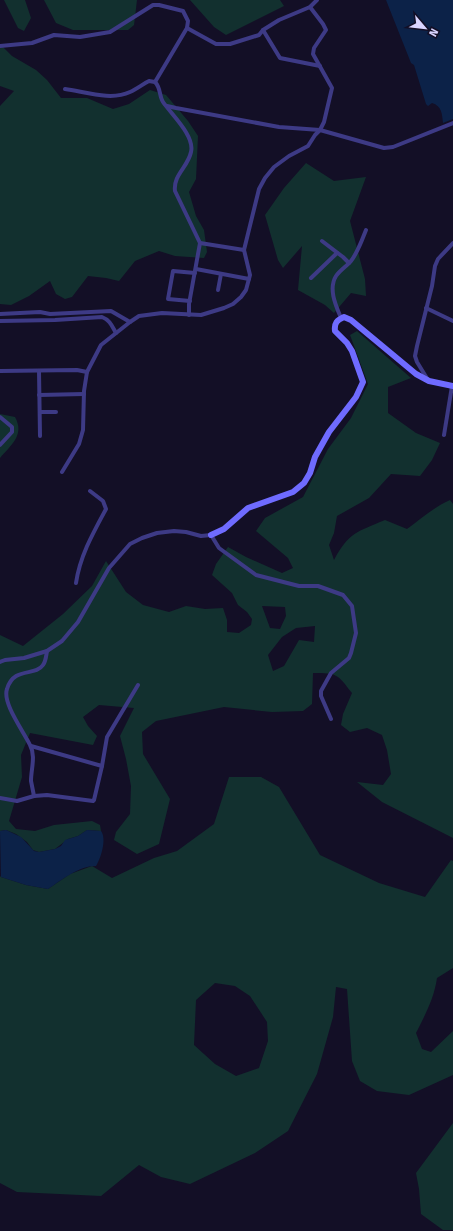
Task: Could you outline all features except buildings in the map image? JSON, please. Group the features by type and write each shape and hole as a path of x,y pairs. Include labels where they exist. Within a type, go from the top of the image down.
{"street":[{"path":"188,28 216,44 230,44 259,35 263,30 279,20 310,7 317,0"},
{"path":"0,46 32,43 54,35 80,37 110,32 153,5 159,4 183,11 188,21 188,28 155,82"},
{"path":"62,472 79,444 83,430 84,394 87,372 102,345 139,316 162,313 201,315 233,304 246,290 250,275 244,250 259,189 264,178 281,162 308,146 320,130 324,122 332,88 313,54 313,51 326,30 310,7"},
{"path":"263,30 280,58 320,66"},
{"path":"66,89 110,96 120,96 131,92 149,81 155,82 161,91 162,101 189,137 192,146 191,153 174,183 175,191 200,243 188,315"},
{"path":"166,105 247,122 320,130 384,148 392,147 453,123"},
{"path":"341,318 333,301 334,283 336,276 356,254 366,230"},
{"path":"322,241 349,263"},
{"path":"429,381 417,362 416,356 435,266 438,259 453,242"},
{"path":"200,243 244,250"},
{"path":"311,278 337,253"},
{"path":"190,301 168,299 173,271 195,271 249,279"},
{"path":"218,290 221,274"},
{"path":"426,308 453,321"},
{"path":"0,314 40,312 50,314 111,311 130,322"},
{"path":"0,321 102,317 111,323 116,333"},
{"path":"0,662 24,658 47,651 62,641 78,622 109,568 130,544 157,533 174,531 186,532 201,536 211,535 224,529 248,508 292,492 304,483 310,473 315,457 330,432 362,387 363,382 352,351 347,343 335,331 334,326 338,319 344,317 351,320 416,374 429,381 453,386 444,435"},
{"path":"0,371 77,370 87,372"},
{"path":"39,371 40,436"},
{"path":"40,396 84,394"},
{"path":"40,412 56,412"},
{"path":"0,417 12,427 12,432 0,445"},
{"path":"76,583 78,569 88,542 106,508 103,501 90,491"},
{"path":"211,535 219,548 256,575 299,586 318,586 343,595 352,606 356,633 351,653 349,658 331,673 321,691 321,696 331,719"},
{"path":"34,796 31,781 33,756 31,746 11,709 6,690 12,679 16,676 38,670 43,667 47,651"},
{"path":"0,798 17,801 34,796 54,795 78,800 93,801 95,799 107,737 138,685"},
{"path":"31,746 102,766"}],"green space":[{"path":"4,0 25,0 31,18 24,31 18,28"},
{"path":"44,0 137,0 134,25 128,30 73,30 56,23"},
{"path":"190,0 280,0 284,6 226,35 214,27"},
{"path":"0,44 12,56 36,70 47,80 61,98 87,98 113,109 129,104 150,90 166,95 188,121 198,136 196,179 189,192 196,216 204,230 207,252 204,258 175,256 159,251 135,261 119,281 88,276 72,297 65,299 56,294 50,281 29,296 11,305 0,304 0,106 14,91 0,86"},
{"path":"306,163 334,181 366,177 350,221 365,279 366,296 351,293 334,313 325,305 298,290 302,246 283,268 278,260 265,215 284,188"},
{"path":"357,331 411,378 388,387 388,413 416,433 440,443 432,460 420,476 391,474 369,498 337,516 334,533 329,545 334,560 349,538 361,531 385,520 407,529 444,503 450,500 453,504 453,838 382,802 357,782 383,785 391,774 387,750 382,735 367,728 350,732 341,725 343,714 352,693 340,678 328,673 313,673 312,704 303,711 272,712 224,707 156,721 142,732 143,754 170,799 159,844 137,854 114,840 116,832 130,814 131,786 120,736 134,708 99,705 83,717 88,726 97,736 93,745 30,733 21,755 22,777 9,821 16,829 35,831 54,825 92,821 100,825 101,831 87,830 78,836 68,839 55,849 39,852 33,850 27,842 16,834 6,830 0,831 0,635 23,646 63,614 92,586 106,561 126,592 143,605 169,612 186,606 205,609 223,608 227,620 227,632 239,633 251,625 252,619 247,612 238,605 232,593 212,575 216,564 228,547 246,557 282,573 293,568 288,558 256,531 265,518 303,497 328,449 351,418 368,384 350,335","holes":["262,606 285,607 286,616 280,629 270,628","315,626 314,642 299,640 284,666 273,671 268,655 282,637 296,628"]},
{"path":"0,414 15,417 18,423 18,434 0,458"},
{"path":"229,777 261,777 279,787 320,855 379,883 425,897 451,860 453,861 453,968 437,978 431,1000 416,1033 422,1049 431,1052 453,1031 453,1075 409,1095 377,1091 360,1081 352,1061 347,989 336,987 333,1017 317,1074 288,1131 255,1153 190,1184 161,1177 139,1165 101,1196 17,1192 0,1183 0,876 26,885 48,889 70,874 92,866 112,878 154,858 177,851 214,824","holes":["215,983 235,986 250,996 267,1022 268,1041 259,1068 236,1076 215,1064 194,1045 196,1000"]},
{"path":"453,1123 453,1230 443,1230 421,1214 416,1173"}],"water":[{"path":"386,0 453,0 453,119 443,123 440,108 432,103 428,106 426,104 414,65 411,63"},
{"path":"6,830 21,837 34,851 39,852 55,849 61,846 65,840 78,836 87,830 101,831 103,834 103,848 96,866 83,868 48,889 26,885 1,877 0,831"}]}
